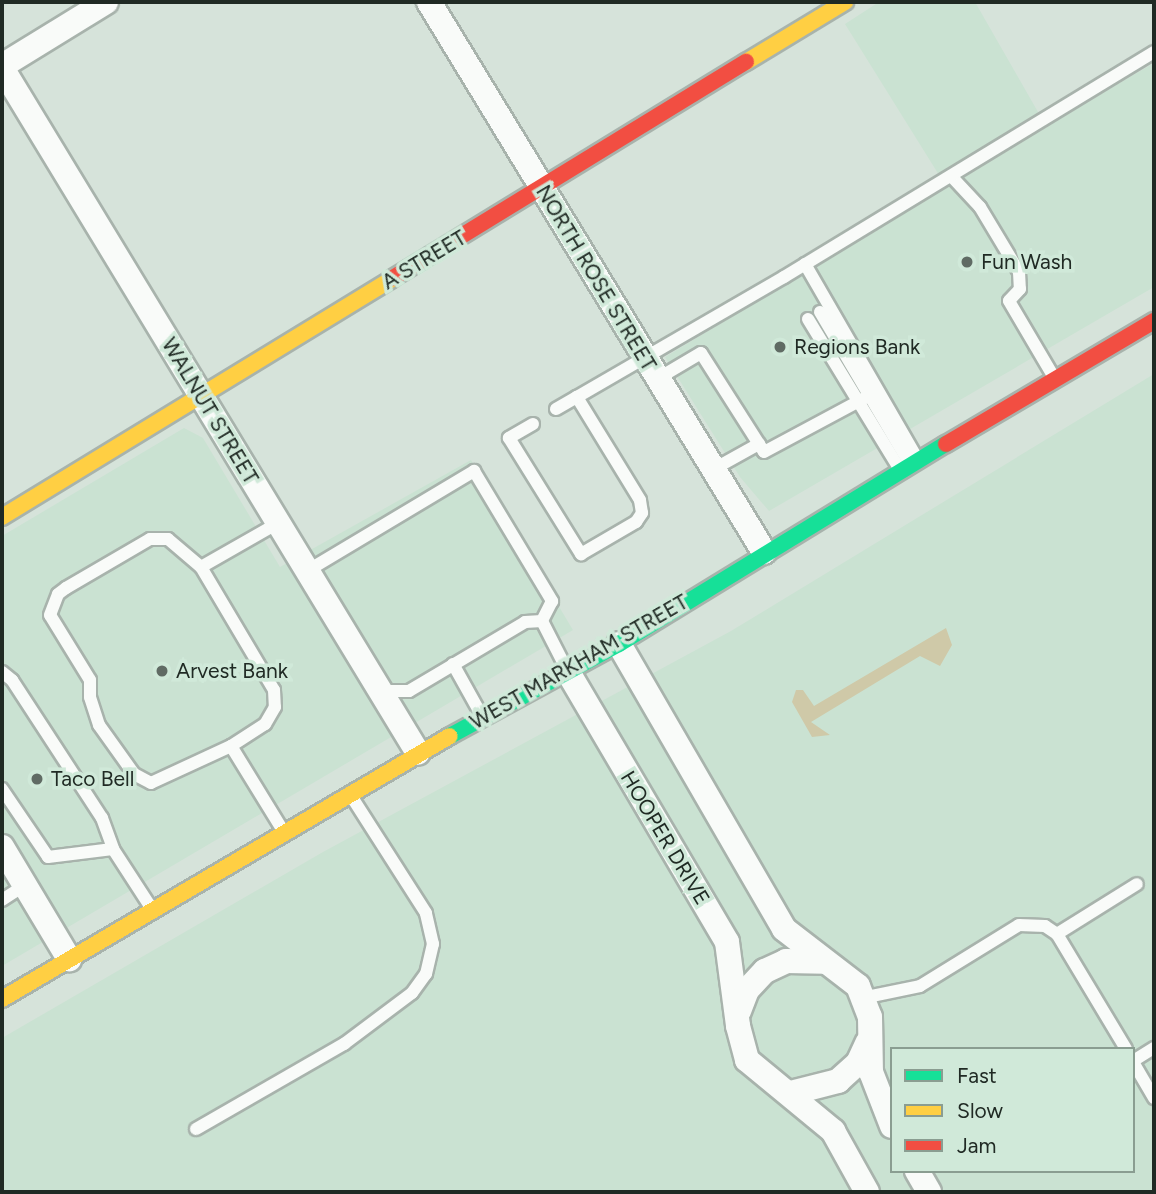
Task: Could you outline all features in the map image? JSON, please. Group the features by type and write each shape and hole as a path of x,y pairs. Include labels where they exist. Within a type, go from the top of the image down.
{"main road":[{"name":"A STREET","path":"2,517 540,185 845,2"},
{"name":"WEST MARKHAM STREET","path":"2,999 418,753 619,644 764,552 1154,321"}],"street":[{"path":"2,67 106,2"},
{"name":"NORTH ROSE STREET","path":"434,4 540,185 764,552"},
{"name":"WALNUT STREET","path":"2,67 418,753"},
{"path":"619,644 784,929 825,962 841,970 858,986 870,1017 868,1042 877,1094 890,1122"},
{"name":"HOOPER DRIVE","path":"568,672 727,942 739,1011 737,1026 747,1060 763,1077 791,1093 833,1132 867,1192"},
{"path":"2,847 69,958"},
{"path":"739,1011 747,990 765,971 786,961 825,962"},
{"path":"791,1093 838,1081 858,1063 868,1042"},
{"path":"918,1173 929,1192"}],"lane":[{"path":"556,409 643,356 795,277 1154,52"},
{"path":"952,177 980,207 1018,272 1020,289 1009,302 1055,379"},
{"path":"795,277 910,465"},
{"path":"814,315 910,465"},
{"path":"657,379 701,353 764,452 867,397"},
{"path":"533,424 509,438 581,554 636,522 642,513 640,500 576,397"},
{"path":"712,470 759,444"},
{"path":"307,571 474,471 552,601 542,621"},
{"path":"201,567 278,523"},
{"path":"150,538 168,539 201,567 274,690 275,707 265,724 231,746 151,783 134,775 99,725 90,697 90,680 50,615 58,594 150,538"},
{"path":"380,691 409,691 525,622 542,621"},
{"path":"542,621 568,672"},
{"path":"453,664 483,718"},
{"path":"2,672 12,680 103,818 113,849 152,910"},
{"path":"231,746 284,832"},
{"path":"2,789 48,857 113,849"},
{"path":"196,1129 344,1044 412,993 426,974 433,944 426,913 350,793"},
{"path":"1057,934 1137,884"},
{"path":"2,900 25,885"},
{"path":"862,998 920,986 1019,925 1045,926 1057,934 1125,1047"},
{"path":"1135,1060 1154,1048"},
{"path":"1135,1065 1154,1098"}],"shaded area":[{"path":"879,2 975,2 1046,126 1154,63 1154,287 769,511 740,477 665,357 973,171 965,158 939,175 845,24"},
{"path":"1154,374 1154,1192 2,1192 2,1038 323,852 731,631"},
{"path":"184,428 203,438 280,567 471,460 573,630 2,966 2,536"},
{"path":"946,628 952,645 940,666 920,656 811,722 830,735 812,737 792,702 796,690 803,690 814,706"}],"traffic: fast":[{"path":"450,736 619,644 946,444"}],"traffic: slow":[{"path":"746,62 845,2"},
{"path":"2,517 393,278"},
{"path":"2,999 450,736"}],"traffic: jam":[{"path":"393,278 746,62"},
{"path":"946,444 1154,321"}],"place":[{"name":"Fun Wash","path":"967,262"},
{"name":"Regions Bank","path":"780,347"},
{"name":"Arvest Bank","path":"162,671"},
{"name":"Taco Bell","path":"37,779"}]}
